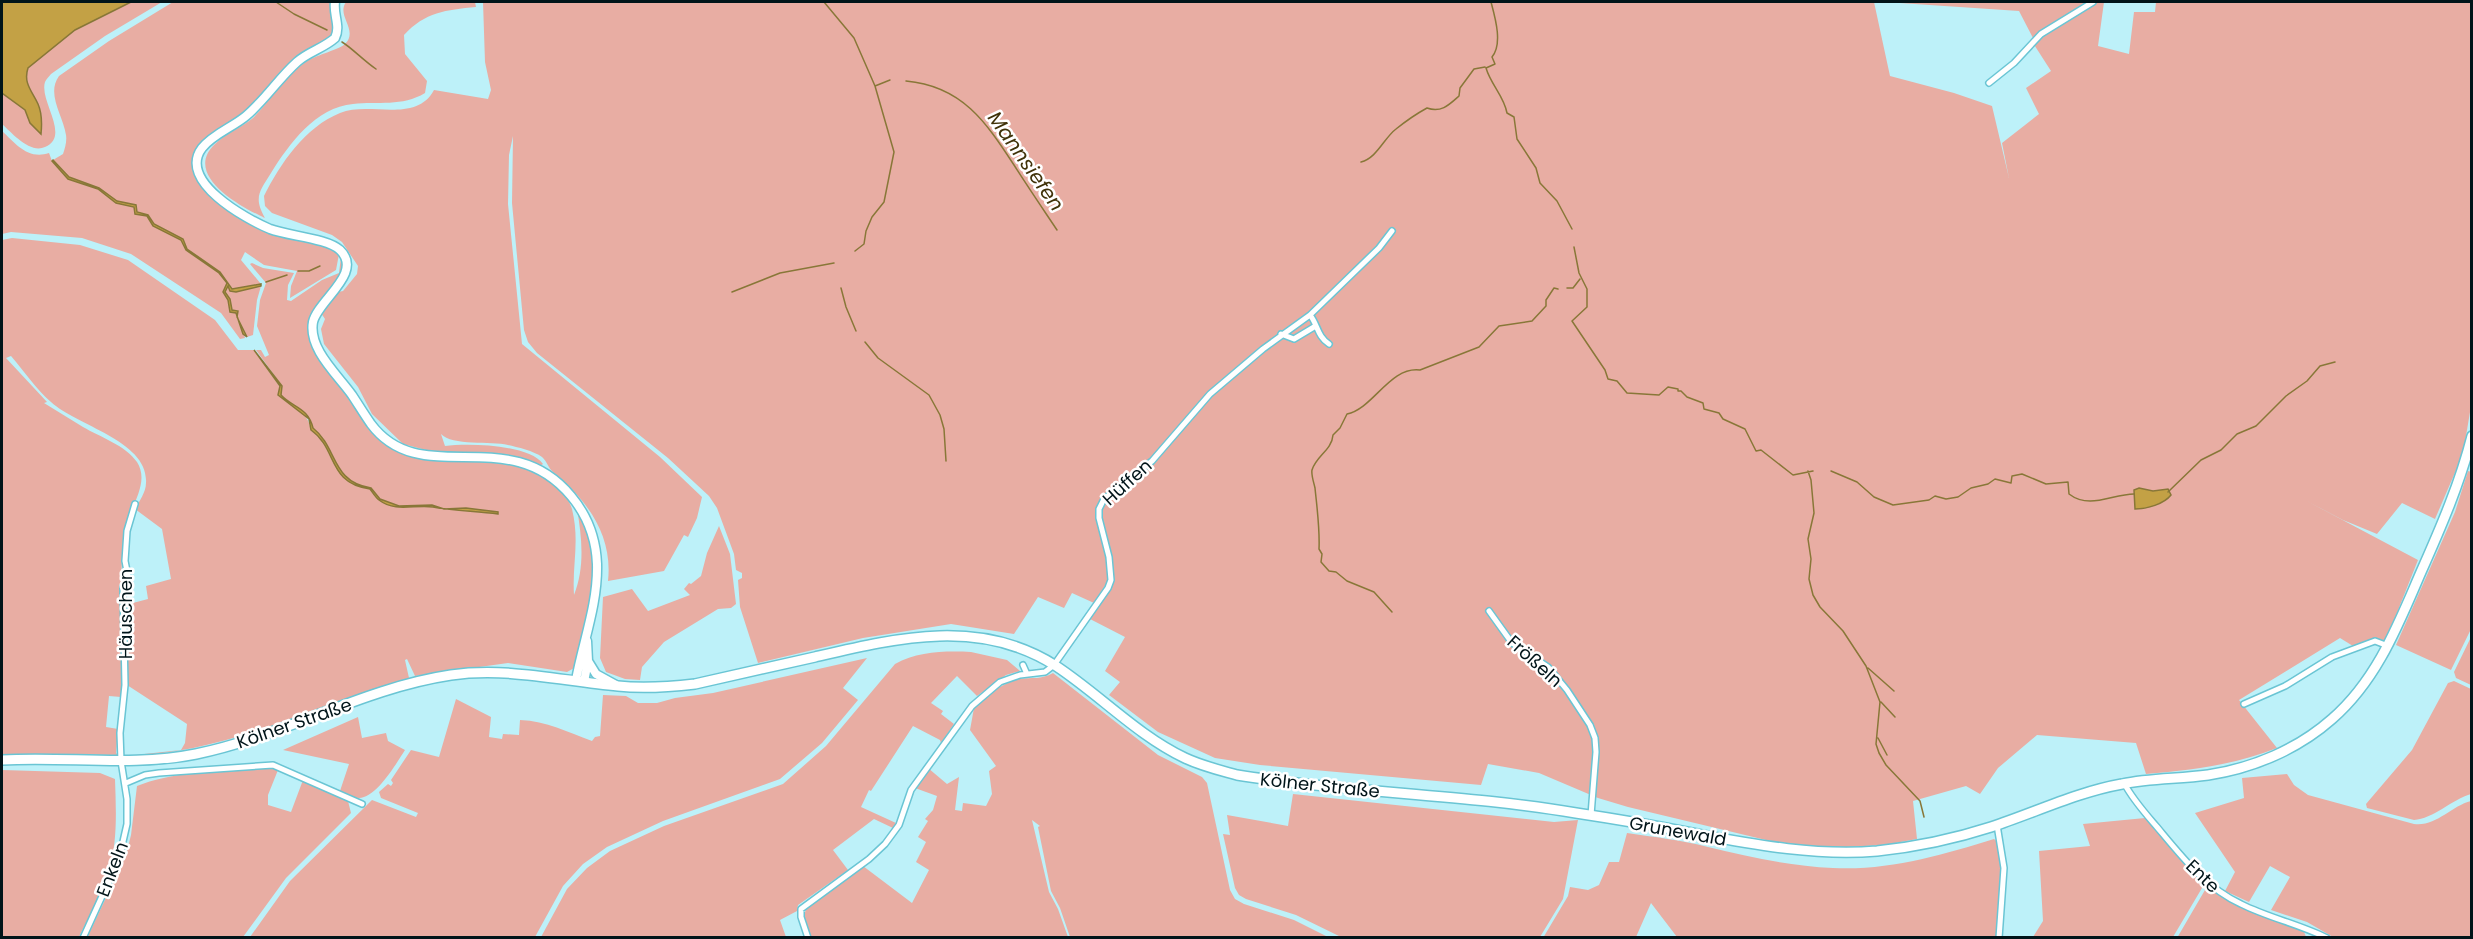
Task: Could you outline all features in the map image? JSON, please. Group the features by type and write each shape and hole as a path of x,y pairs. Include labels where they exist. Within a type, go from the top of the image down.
{"main road":[{"path":"335,2 334,12 338,28 335,38 299,60 249,113 206,143 198,157 198,172 213,192 243,215 279,232 331,245 343,254 347,264 346,272 342,281 316,313 313,325 314,337 322,354 379,433 401,449 424,456 492,456 523,463 549,476 568,492 586,519 596,552 596,583 580,681"},
{"name":"Grunewald","path":"1582,814 1775,848 1831,852 1881,850 1918,845 1997,825 2087,793 2124,783 2222,772 2254,764 2288,749 2325,725 2347,705 2370,677 2388,646 2449,507 2472,436"},
{"name":"Kölner Straße","path":"2,760 165,760 255,738 391,689 428,679 477,672 500,672 620,687 656,688 695,684 890,639 950,635 1005,644 1053,665 1090,690 1160,744 1209,768 1237,775 1582,814"},
{"path":"580,681 588,661 587,640"},
{"path":"588,661 596,674 620,687"}],"street":[{"path":"1989,83 2013,63 2038,36 2093,2"},
{"name":"Hüffen","path":"1053,665 1108,588 1111,580 1099,518 1099,509 1104,499 1152,461 1210,394 1281,334 1310,315 1379,248 1392,231"},
{"path":"1310,315 1314,320 1314,327 1329,344"},
{"path":"1281,334 1294,339 1314,327"},
{"name":"Häuschen","path":"121,761 120,733 125,685 123,587 128,576 124,561 126,539 135,504"},
{"name":"Frößeln","path":"1489,611 1512,643 1548,667 1567,690 1590,725 1595,738 1596,752 1582,814"},
{"path":"2244,704 2285,686 2341,654 2375,641 2388,646"},
{"path":"1023,665 1026,674"},
{"path":"808,938 801,917 801,909 878,852 899,825 911,790 972,706 1000,682 1010,677 1045,672 1053,665"},
{"name":"Enkeln","path":"83,938 122,849 127,824 126,783 121,761"},
{"name":"Kölner Straße","path":"126,783 145,775 159,773 273,765 362,804"},
{"name":"Ente","path":"2124,783 2131,795 2207,883 2243,906 2327,938"},
{"path":"1997,825 2004,868 1999,938"},
{"path":"2309,938 2311,930"}],"shaded area":[{"path":"2,2 131,2 75,30 28,68 27,83 40,111 41,134 30,123 25,110 2,93"},
{"path":"131,2 162,2 105,36 51,74 45,81 44,90 55,127 52,142 45,147 33,148 22,142 2,124 2,93 25,110 30,123 42,132 39,115 27,84 27,68 75,30"},
{"path":"173,2 331,2 333,35 248,110 200,144 193,159 195,175 202,185 280,236 323,246 339,254 336,270 290,298 291,286 297,271 264,265 245,252 241,260 261,284 232,289 220,272 187,249 183,239 154,224 148,215 137,212 136,205 117,201 99,188 69,177 53,160 63,154 66,140 54,90 59,76 109,41"},
{"path":"346,2 475,2 476,7 455,9 428,17 404,35 405,54 427,81 425,93 399,102 362,103 340,107 327,112 295,139 259,194 259,205 265,218 242,206 219,188 210,178 206,167 207,156 219,140 253,118 299,67 345,44 350,34 344,12"},
{"path":"483,2 1874,2 1890,76 1992,106 2009,178 2002,143 2039,114 2026,88 2051,71 2033,43 2050,29 2096,2 2104,2 2098,46 2129,54 2134,12 2155,12 2156,2 2471,2 2471,406 2463,454 2435,519 2402,503 2377,534 2343,520 2303,499 2418,560 2385,643 2375,640 2353,646 2340,638 2239,700 2277,748 2245,759 2213,766 2146,774 2136,743 2037,735 1998,768 1980,794 1966,786 1913,801 1917,839 1884,845 1804,846 1766,840 1628,807 1598,798 1539,773 1488,764 1481,785 1260,765 1215,758 1158,732 1109,695 1120,682 1105,671 1125,637 1090,619 1111,587 1106,584 1094,603 1072,593 1064,608 1038,597 1014,634 951,624 863,638 758,663 740,607 738,580 742,578 742,573 736,570 734,554 717,508 709,496 668,458 537,353 528,342 524,330 512,203 513,136 509,155 508,204 522,344 660,457 702,497 697,518 688,537 684,535 664,571 608,581 606,548 595,520 577,494 551,470 544,459 535,453 508,445 463,442 446,438 441,434 445,446 482,445 512,449 536,457 543,464 540,466 504,454 441,454 403,444 372,414 358,387 324,344 321,329 325,319 321,313 357,274 358,266 342,242 332,235 272,213 265,206 264,196 286,159 305,137 327,119 352,110 391,110 416,106 426,100 434,90 488,99 491,90 485,62"},
{"path":"1885,2 2083,2 2085,5 2033,38 2019,11"},
{"path":"2,131 17,146 29,153 42,155 49,153 52,161 68,179 98,189 116,203 134,207 136,214 147,216 153,226 181,240 186,250 219,273 227,283 223,292 228,300 230,312 236,312 245,338 240,339 221,313 131,254 82,238 11,232 2,234"},
{"path":"53,160 69,177 99,188 117,201 136,205 137,212 148,215 154,224 183,239 187,249 220,272 232,289 261,284 261,286 236,292 230,291 228,286 225,292 230,299 232,310 238,311 237,316 236,313 230,312 228,300 223,292 227,283 219,273 186,250 181,240 153,226 147,216 135,214 134,207 116,203 98,189 68,179"},
{"path":"12,238 80,245 128,260 215,320 238,350 254,350 280,387 279,395 306,417 311,430 325,446 340,473 357,486 370,489 379,498 371,488 358,485 342,472 327,445 313,429 308,416 280,395 282,386 256,350 261,350 265,357 269,355 257,326 260,300 266,283 250,264 294,273 288,285 287,300 291,301 322,280 339,273 341,257 343,266 341,275 310,331 361,413 384,441 395,449 414,457 434,460 496,461 516,465 537,473 556,487 569,502 574,521 576,543 574,595 580,574 582,552 577,509 591,550 593,588 576,667 567,672 508,663 415,676 407,659 405,660 409,678 270,727 235,738 181,750 185,743 187,724 127,685 126,617 128,617 129,604 148,599 146,586 171,579 162,529 135,509 146,486 144,468 136,456 124,445 51,402 11,356 6,358 47,402 44,403 126,451 137,462 141,470 141,479 127,523 122,552 123,676 121,697 109,696 106,727 118,729 116,753 118,755 2,754 2,240","holes":["432,505 443,509 399,506","466,508 498,513 446,509"]},
{"path":"228,285 230,290 236,292 261,286 253,335 247,337 237,317 238,311 232,310 230,299 225,292"},
{"path":"254,350 282,386 281,395 308,416 313,428 321,436 336,463 349,479 358,485 371,488 380,499 399,506 432,505 443,509 426,506 406,507 392,506 385,504 376,497 370,489 356,486 346,480 334,464 326,446 311,430 309,419 278,395 280,386"},
{"path":"2468,471 2472,472 2471,629 2451,670 2396,645 2455,512"},
{"path":"2139,488 2153,491 2168,489 2171,495 2155,505 2135,509 2134,490"},
{"path":"466,508 498,512 498,514 482,512 446,509"},
{"path":"719,526 730,554 736,604 731,608 718,609 664,642 642,667 640,680 625,679 606,672 600,658 603,597 632,589 648,611 690,595 684,589 701,576 707,553"},
{"path":"2471,637 2471,685 2456,678 2454,672"},
{"path":"971,652 1007,660 1020,671 1006,675 977,696 957,676 931,703 943,711 941,714 954,724 941,743 940,740 913,726 871,791 869,790 861,807 896,823 893,828 874,819 833,850 848,870 798,905 797,911 780,920 786,937 541,937 567,889 587,868 610,851 664,826 783,784 826,746 895,664 923,654"},
{"path":"867,658 843,688 858,700 822,743 780,779 663,821 607,847 583,864 563,886 535,937 250,937 290,881 372,800 416,817 418,813 381,798 379,792 388,784 391,786 393,783 391,780 411,750 439,757 456,699 491,717 489,737 502,739 503,734 519,735 520,720 548,725 592,741 595,737 600,736 603,695 626,696 638,703 657,703 713,693"},
{"path":"1053,673 1158,755 1202,777 1207,783 1230,890 1235,899 1294,920 1328,937 1070,937 1060,908 1051,891 1038,827 1040,826 1032,820 1049,892 1068,937 811,937 805,917 808,905 863,866 912,903 929,870 916,862 926,842 918,837 928,821 925,819 933,810 937,796 915,788 928,768 947,784 959,777 955,810 962,811 963,803 986,806 992,794 989,771 996,766 970,730 974,708 1006,684 1019,679"},
{"path":"2454,681 2471,689 2471,794 2428,816 2414,820 2367,808 2366,804 2412,750 2448,683"},
{"path":"358,717 362,738 386,733 388,741 405,750 379,787 365,797 354,797 340,791 349,764 283,750"},
{"path":"178,750 163,753 126,756"},
{"path":"245,768 277,768 268,795 268,805 291,812 303,780 348,801 351,813 286,878 243,937 87,938 126,855 137,786 176,775"},
{"path":"2,770 100,773 115,779 116,826 111,862 102,889 79,937 2,937"},
{"path":"2287,774 2294,785 2308,795 2414,824 2429,822 2471,801 2471,937 2333,937 2307,922 2271,910 2290,877 2270,866 2249,902 2225,891 2235,872 2195,813 2244,798 2242,778"},
{"path":"1293,794 1554,822 1578,820 1563,899 1540,937 1341,937 1296,915 1246,899 1239,895 1235,888 1223,834 1230,835 1227,815 1288,826"},
{"path":"2145,818 2202,882 2202,888 2173,937 2033,937 2043,921 2039,851 2090,846 2083,824"},
{"path":"1627,833 1688,842 1770,860 1833,868 1874,867 1915,861 1994,839 1999,843 2002,870 1997,937 1677,937 1651,903 1636,937 1543,938 1568,896 1570,887 1588,890 1599,885 1609,862 1619,862"},
{"path":"2210,889 2246,910 2303,929 2306,937 2177,938 2205,890"}],"waterway":[{"path":"276,2 294,14 327,30"},
{"path":"824,2 854,38 875,86 894,152 884,202 872,217 864,244 855,251"},
{"path":"1491,2 1498,38 1492,57 1495,64 1486,68 1507,113 1514,117 1517,139 1536,168 1540,183 1557,201 1572,229"},
{"path":"342,42 376,69"},
{"path":"1361,162 1372,156 1392,133 1415,115 1427,108 1441,109 1452,102 1459,96 1460,88 1474,69 1485,67"},
{"name":"Mannsiefen","path":"875,86 890,80"},
{"name":"Mannsiefen","path":"906,81 926,84 943,90 970,109 993,134 1057,230"},
{"path":"1574,247 1579,273 1587,289 1587,307 1572,321 1605,370 1608,379 1617,381 1627,393 1659,395 1668,387 1678,389 1687,397 1703,403 1704,409 1719,413 1723,419 1745,429 1756,451 1761,450 1793,475 1813,471"},
{"path":"732,292 780,273 834,263"},
{"path":"298,271 309,271 320,266"},
{"path":"266,282 287,275"},
{"path":"1567,288 1573,288 1580,279"},
{"path":"841,288 856,331"},
{"path":"1392,612 1374,592 1347,581 1336,572 1329,571 1321,562 1322,554 1319,549 1312,474 1314,465 1330,445 1333,435 1340,428 1347,414 1356,411 1400,374 1420,370 1479,347 1499,326 1532,321 1546,306 1546,300 1554,288 1558,289"},
{"path":"865,342 878,358 929,395 940,415 944,429 946,461"},
{"path":"2168,492 2201,460 2221,450 2237,434 2256,426 2286,396 2307,381 2320,366 2335,362"},
{"path":"1808,471 1814,513 1808,539 1811,559 1809,579 1813,595 1820,607 1843,631 1866,666 1880,702 1876,744 1879,753 1886,765 1920,801 1924,817"},
{"path":"1831,471 1857,482 1874,497 1893,505 1929,500 1935,496 1946,499 1958,497 1971,488 1988,484 1995,479 2011,483 2012,476 2022,474 2046,484 2068,482 2069,494 2085,501 2134,494"},
{"path":"1868,668 1894,691"},
{"path":"1881,702 1895,717"},
{"path":"1878,738 1887,755"}]}
